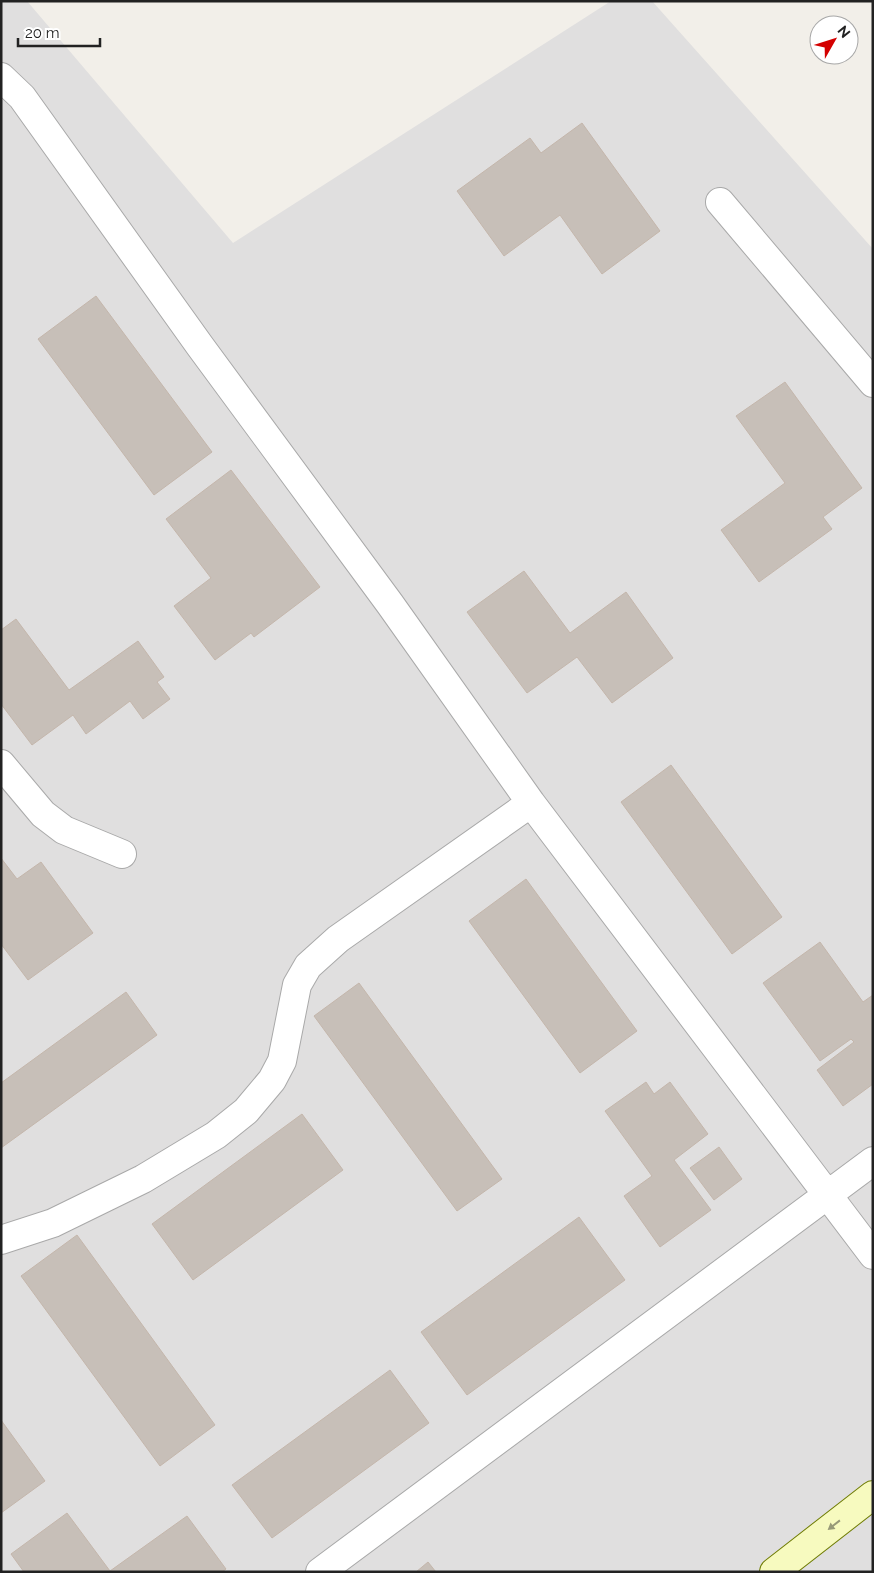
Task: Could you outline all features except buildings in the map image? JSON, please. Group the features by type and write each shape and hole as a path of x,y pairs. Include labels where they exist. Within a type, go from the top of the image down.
{"main road":[{"path":"774,1572 873,1495"}],"street":[{"path":"1,77 22,97 200,346 390,604 531,803 873,1255"},
{"path":"720,202 873,383"},
{"path":"1,764 43,814 64,830 122,854"},
{"path":"1,1240 53,1223 143,1179 216,1135 246,1111 272,1080 282,1061 297,985 308,966 338,939 531,803"},
{"path":"320,1572 826,1194 873,1161"}],"shaded area":[{"path":"1,1 27,1 233,243 611,1 652,1 873,249 873,1572 1,1572"}]}
